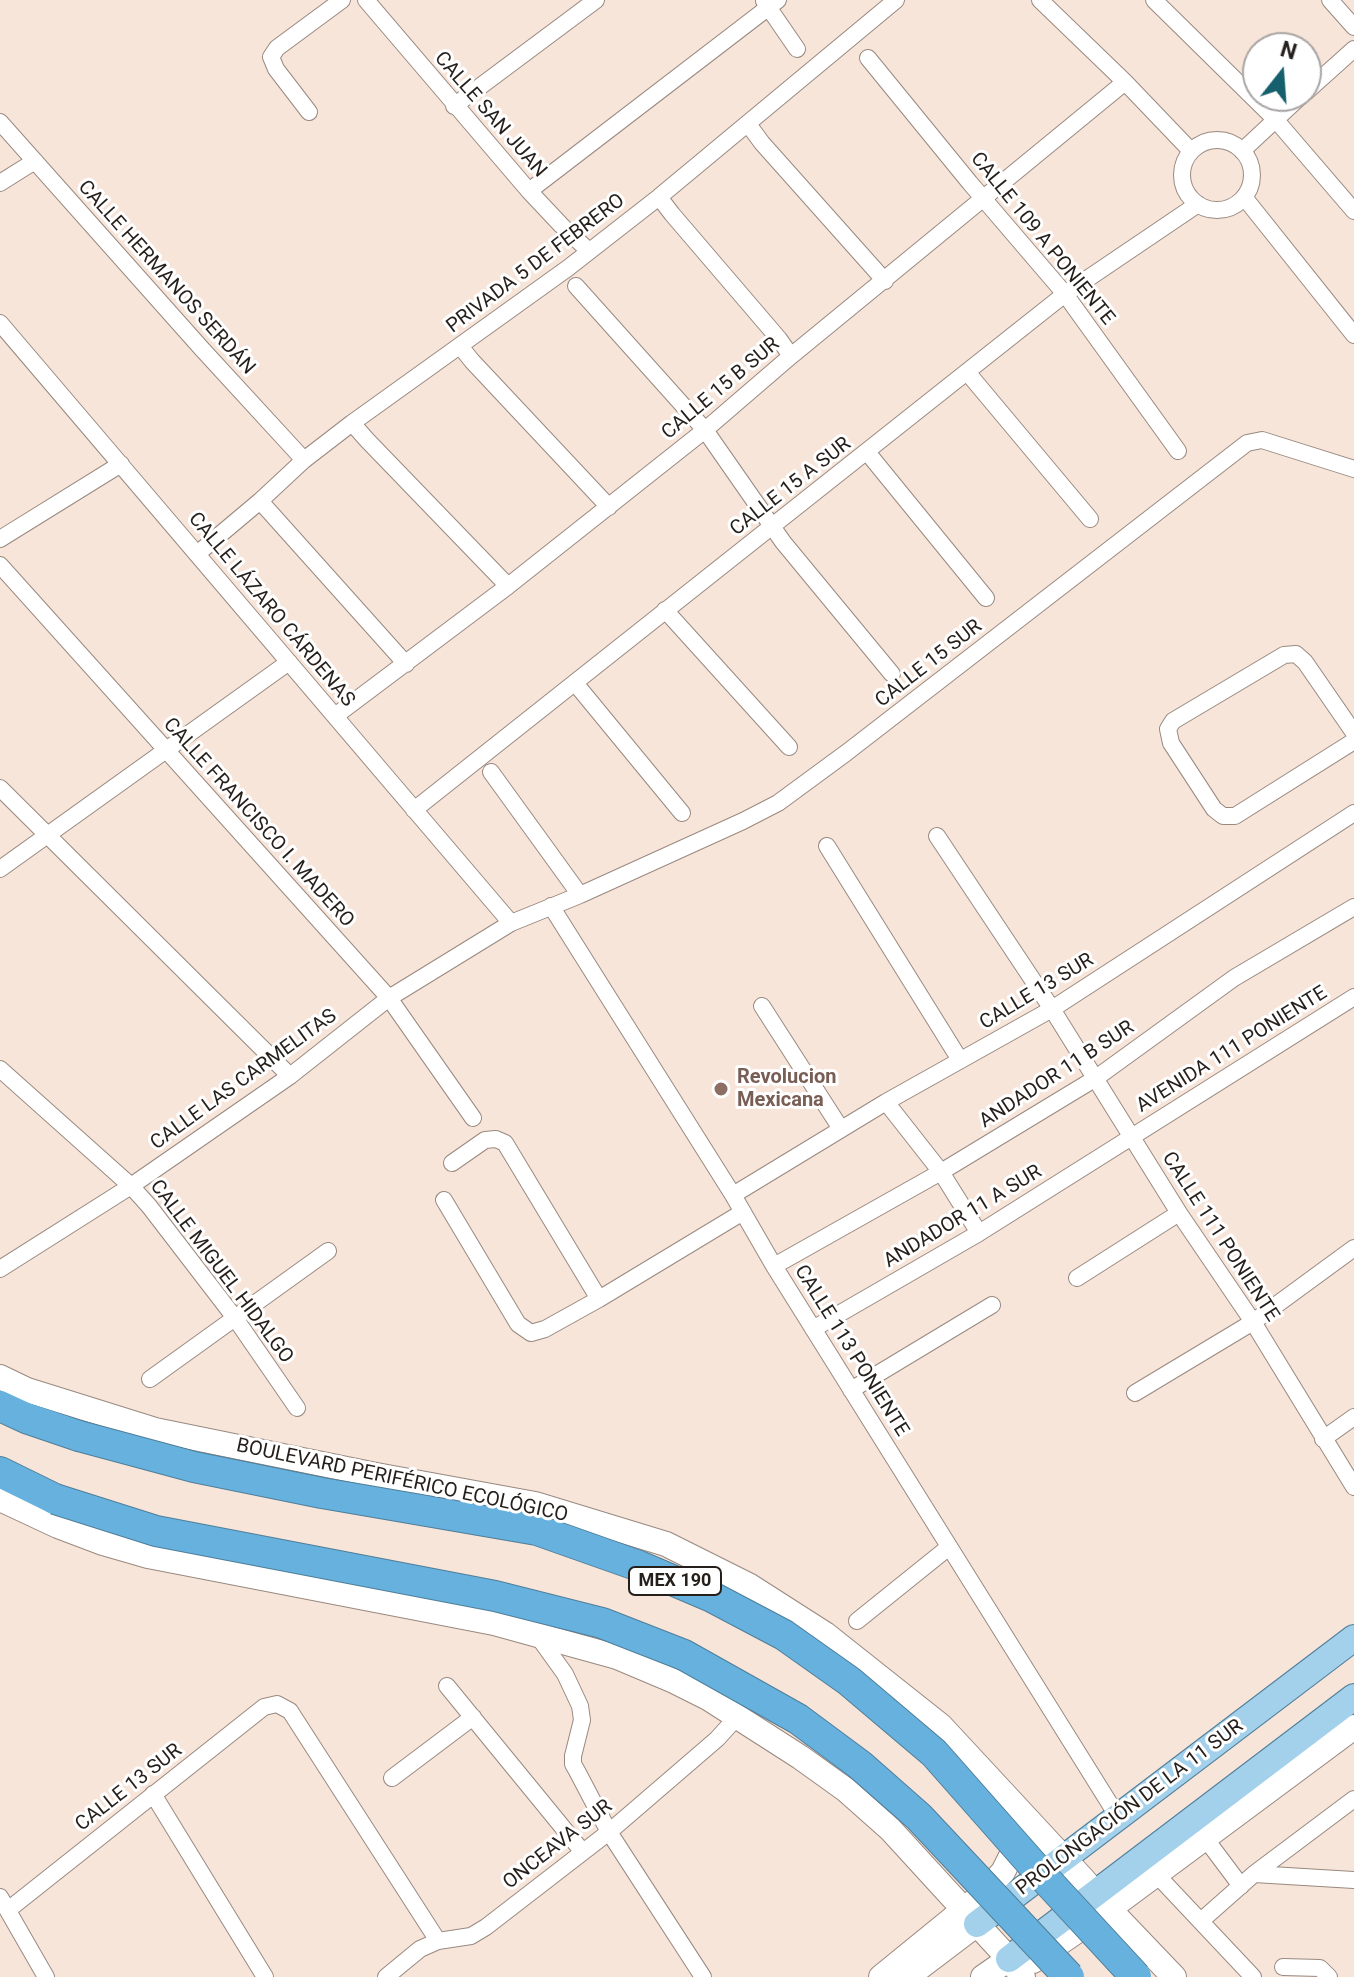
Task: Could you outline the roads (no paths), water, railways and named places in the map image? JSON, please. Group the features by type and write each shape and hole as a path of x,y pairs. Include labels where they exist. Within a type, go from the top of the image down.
{"highway":[{"name":"BOULEVARD PERIFÉRICO ECOLÓGICO","path":"0,1406 79,1436 194,1467 322,1493 537,1530 639,1566 712,1597 784,1635 849,1681 934,1753 1136,1977"},
{"path":"0,1472 55,1499 156,1531 495,1596 602,1623 684,1655 798,1719 860,1765 919,1817 1069,1977"}],"main road":[{"name":"PROLONGACIÓN DE LA 11 SUR","path":"970,1916 1064,1858 1354,1638"},
{"path":"1015,1971 1354,1697"}],"street":[{"path":"309,112 276,69 271,57 277,48 342,0"},
{"name":"CALLE SAN JUAN","path":"366,0 529,191 589,251"},
{"path":"454,106 596,0"},
{"name":"PRIVADA 5 DE FEBRERO","path":"197,554 304,460 659,197 896,0"},
{"path":"1040,0 1191,151"},
{"path":"1154,0 1275,119 1354,211"},
{"path":"1330,0 1354,27"},
{"path":"529,191 770,2 797,49"},
{"path":"1322,78 1354,49"},
{"name":"CALLE 109 A PONIENTE","path":"868,58 1065,294 1178,451"},
{"name":"CALLE 15 B SUR","path":"335,716 508,586 705,430 1125,82"},
{"path":"1242,151 1283,112"},
{"name":"CALLE HERMANOS SERDÁN","path":"0,122 304,460"},
{"path":"748,124 885,281"},
{"path":"1211,140 1222,140 1242,151 1252,168 1252,179 1244,197 1227,208 1217,210 1198,204 1189,196 1183,185 1182,173 1191,151 1211,140"},
{"path":"0,183 35,161"},
{"path":"659,197 791,356"},
{"path":"1244,197 1354,335"},
{"name":"CALLE 15 A SUR","path":"414,810 1065,294 1198,204"},
{"path":"576,286 705,430 772,527 892,674"},
{"name":"CALLE LÁZARO CÁRDENAS","path":"0,323 511,923"},
{"path":"460,346 609,507"},
{"path":"967,372 1090,519"},
{"path":"352,423 508,586"},
{"name":"CALLE 15 SUR","path":"511,923 580,895 778,803 1247,443 1262,440 1354,469"},
{"path":"867,452 986,598"},
{"path":"0,539 121,464"},
{"path":"260,501 406,664"},
{"name":"CALLE FRANCISCO I. MADERO","path":"0,565 389,998 473,1118"},
{"path":"665,610 789,747"},
{"path":"1354,733 1305,662 1296,654 1284,655 1173,721 1168,729 1171,743 1214,809 1223,816 1235,816 1354,741"},
{"path":"0,869 289,662"},
{"path":"575,683 682,813"},
{"path":"491,772 580,895"},
{"path":"0,788 290,1076"},
{"name":"CALLE 13 SUR","path":"733,1195 886,1102 1052,1009 1354,813"},
{"name":"CALLE 111 PONIENTE","path":"937,836 1052,1009 1179,1213 1253,1322 1354,1487"},
{"path":"827,846 960,1060"},
{"name":"CALLE 113 PONIENTE","path":"551,906 1118,1817"},
{"name":"ANDADOR 11 B SUR","path":"774,1266 941,1172 1096,1078 1234,978 1354,907"},
{"name":"CALLE LAS CARMELITAS","path":"0,1269 131,1186 290,1076 389,998 511,923"},
{"name":"AVENIDA 111 PONIENTE","path":"1132,1137 1354,997"},
{"path":"762,1006 841,1129"},
{"name":"CALLE MIGUEL HIDALGO","path":"0,1069 131,1186 149,1206 235,1318 297,1408"},
{"path":"886,1102 941,1172 979,1233"},
{"name":"ANDADOR 11 A SUR","path":"813,1329 979,1233 1132,1137"},
{"path":"452,1163 485,1140 496,1139 505,1143 599,1299"},
{"path":"444,1200 518,1324 531,1333 545,1329 599,1299 743,1212"},
{"path":"1077,1278 1179,1213"},
{"path":"1135,1393 1253,1322 1354,1248"},
{"path":"150,1379 328,1251"},
{"path":"851,1390 992,1305"},
{"name":"BOULEVARD PERIFÉRICO ECOLÓGICO","path":"0,1377 40,1395 155,1430 535,1504 666,1544 750,1586 825,1634 941,1726 1174,1977"},
{"path":"1323,1439 1354,1417"},
{"path":"0,1499 58,1526 148,1556 494,1623 617,1657 674,1681 708,1698 800,1757 846,1790 890,1829 970,1916 1015,1971 983,1977"},
{"path":"857,1621 949,1547"},
{"path":"537,1635 565,1674 582,1712 573,1764 609,1832 703,1977"},
{"path":"447,1686 582,1851"},
{"name":"CALLE 13 SUR","path":"4,1903 153,1794 264,1707 277,1704 290,1711 438,1941"},
{"path":"392,1778 473,1717"},
{"name":"ONCEAVA SUR","path":"386,1977 420,1949 438,1941 471,1936 486,1927 609,1832 717,1739 737,1717"},
{"path":"1102,1901 1156,1874 1354,1727"},
{"path":"153,1794 265,1977"},
{"path":"1202,1920 1254,1874 1354,1799"},
{"path":"881,1977 970,1916 1003,1872 1018,1842 1022,1813"},
{"path":"1205,1838 1241,1886"},
{"path":"1156,1874 1253,1977"},
{"path":"1254,1874 1354,1880"},
{"path":"4,1903 46,1977"},
{"name":"PROLONGACIÓN DE LA 11 SUR","path":"907,1977 970,1916"},
{"path":"1283,1967 1320,1968 1329,1977"}],"place":[{"name":"Revolucion Mexicana","path":"721,1089"}]}
